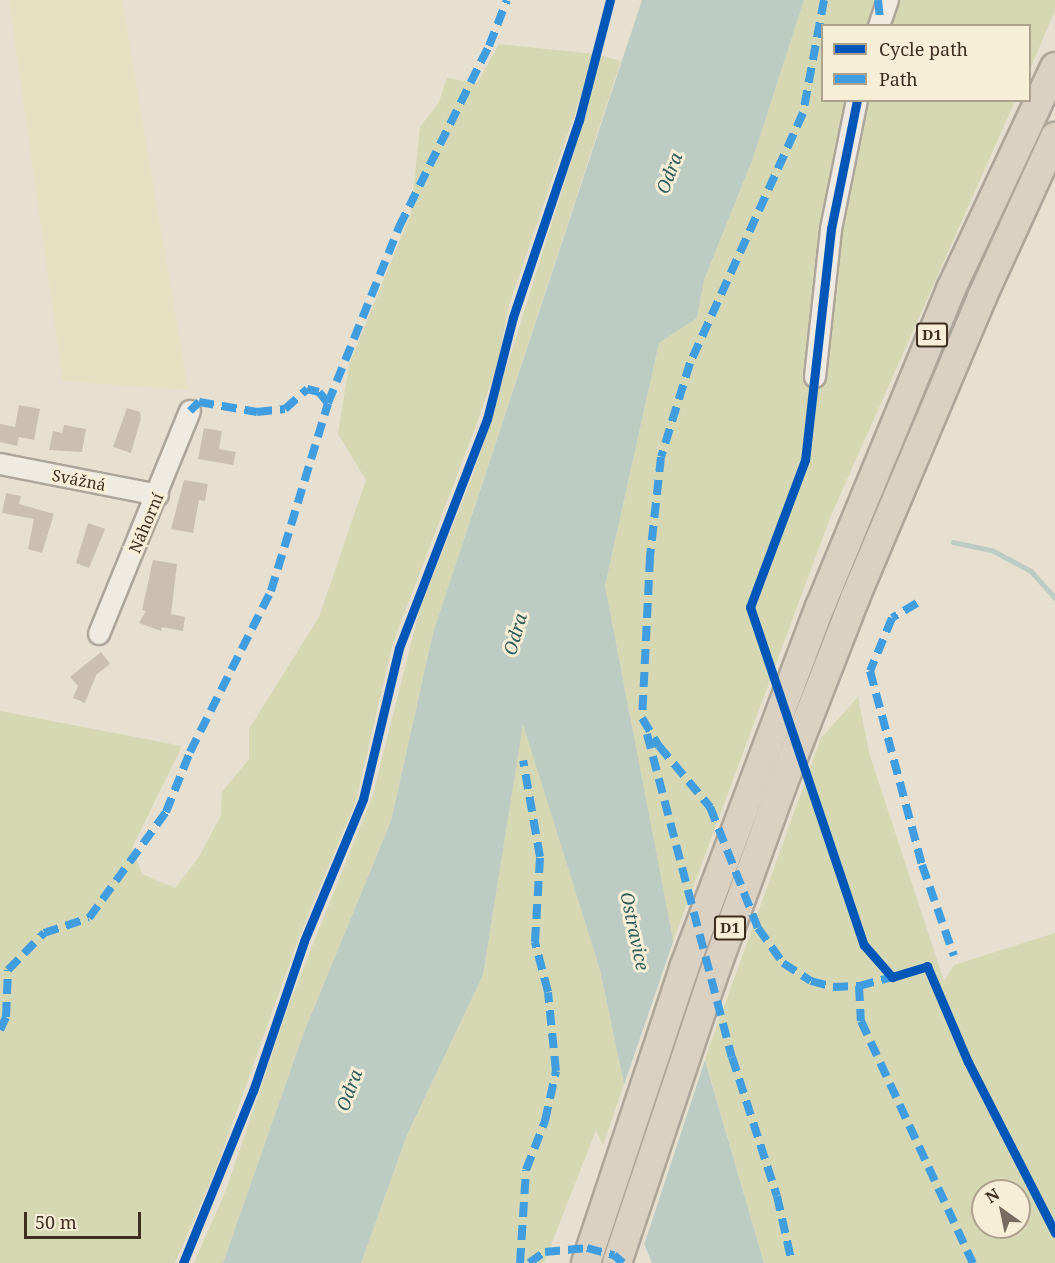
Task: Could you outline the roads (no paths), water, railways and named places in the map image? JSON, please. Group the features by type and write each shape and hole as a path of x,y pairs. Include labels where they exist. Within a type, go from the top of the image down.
{"highway":[{"name":"D1","path":"586,1263 684,968 820,607 951,289 1055,67"},
{"name":"D1","path":"617,1263 716,968 855,598 982,297 1055,137"}],"street":[{"path":"880,24 888,0"},
{"path":"815,377 831,229 856,102"},
{"name":"Náhorní","path":"99,634 158,495 190,411"},
{"name":"Svážná","path":"0,464 158,495"}],"water":[{"path":"642,0 804,0 753,158 704,280 697,318 659,343 605,586 679,971 764,1263 652,1263 644,1244 624,1084 600,970 523,724 483,975 407,1135 361,1263 223,1263 304,1032 391,821 433,633"}],"waterway":[{"path":"953,542 992,550 1031,571 1055,598"}],"water label":[{"name":"Odra","path":"669,173"},
{"name":"Odra","path":"515,634"},
{"name":"Ostravice","path":"635,931"},
{"name":"Odra","path":"349,1090"}]}
